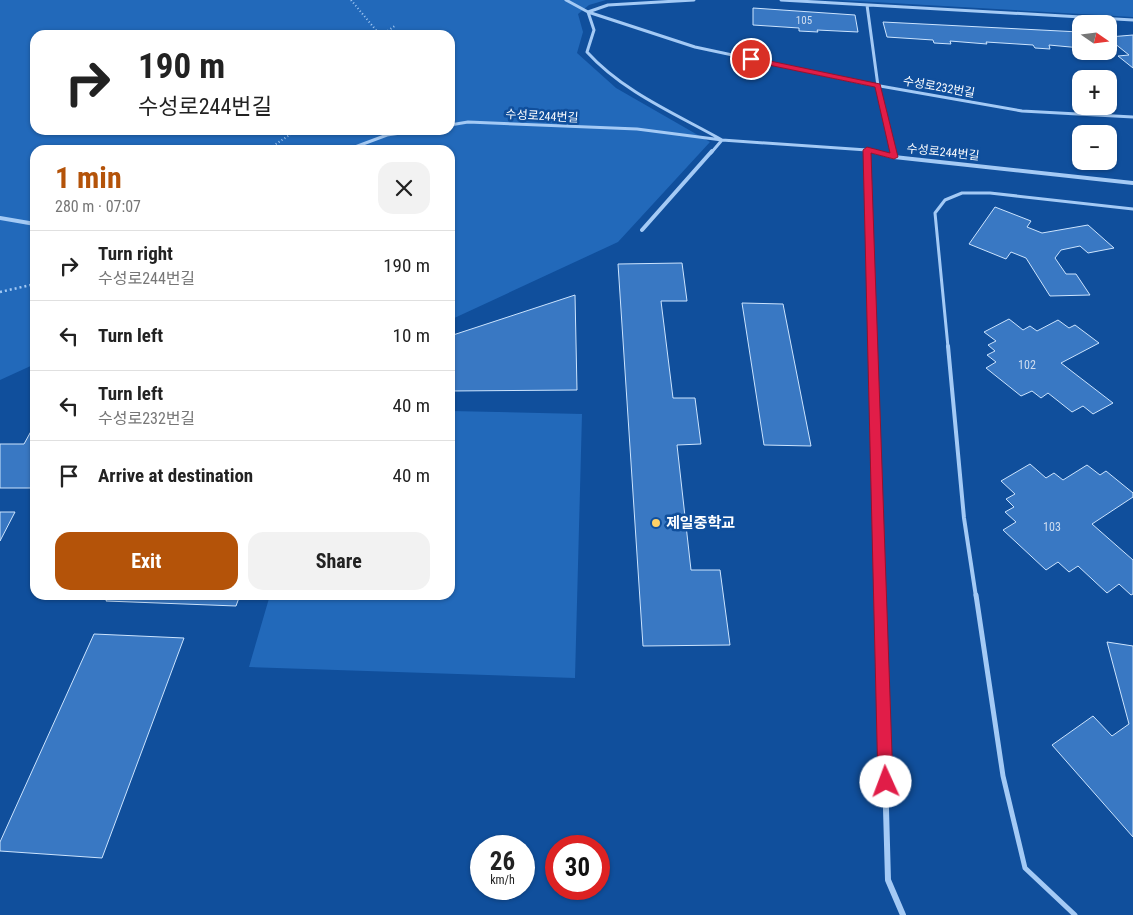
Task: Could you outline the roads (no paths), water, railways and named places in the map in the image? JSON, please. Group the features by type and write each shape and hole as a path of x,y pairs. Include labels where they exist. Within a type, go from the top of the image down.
{"street":[{"name":"수성로232번길","path":"566,0 588,12 695,47 878,86 1022,111 1133,116"},
{"path":"588,12 608,5 694,0"},
{"path":"781,0 1133,20"},
{"path":"868,5 878,86 894,157"},
{"name":"수성로244번길","path":"588,12 594,30 588,52 593,60 647,97 722,140"},
{"name":"수성로244번길","path":"455,124 468,122 637,129 722,140 867,150 894,157 1133,182"},
{"path":"362,145 393,135"},
{"path":"642,230 722,140"},
{"path":"867,150 888,880 903,915"},
{"path":"0,218 30,223"}],"lane":[{"path":"1075,915 1025,868 1003,776 964,518 934,213 945,200 962,193 990,193 1133,209"}],"place":[{"name":"제일중학교","path":"656,523"}]}
